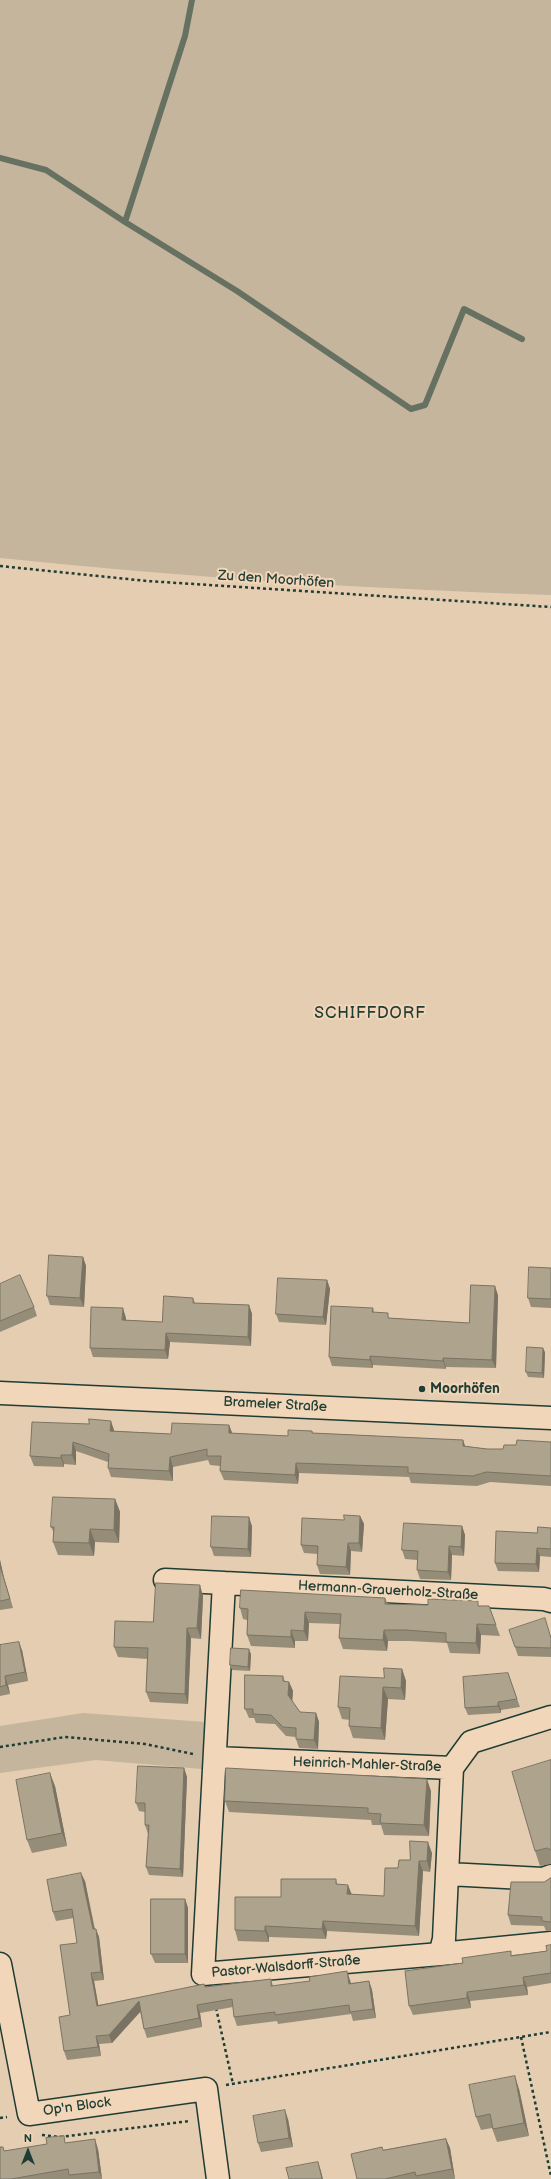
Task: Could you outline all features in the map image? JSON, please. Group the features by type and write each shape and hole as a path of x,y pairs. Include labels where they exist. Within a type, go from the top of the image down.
{"street":[{"name":"Brameler Straße","path":"0,1392 551,1418"},
{"name":"Hermann-Grauerholz-Straße","path":"165,1580 544,1599 551,1601"},
{"path":"215,1758 224,1583"},
{"name":"Heinrich-Mahler-Straße","path":"215,1758 452,1768 471,1742 551,1717"},
{"name":"Pastor-Walsdorff-Straße","path":"215,1758 203,1974 551,1943"},
{"path":"440,1954 444,1940 452,1768"},
{"path":"448,1874 543,1878 551,1876"},
{"name":"Op'n Block","path":"0,1964 29,2114 206,2089"},
{"path":"206,2089 218,2179"}],"path":[{"name":"Zu den Moorhöfen","path":"0,566 147,581 551,607"},
{"path":"0,1747 65,1737 145,1744 215,1758"},
{"path":"203,1974 212,1993 233,2084"},
{"path":"206,2089 551,2032"},
{"path":"521,2036 551,2176"},
{"path":"29,2114 34,2126 42,2135 60,2137 210,2118"}],"shaded area":[{"path":"0,0 551,0 551,595 275,581 137,571 0,558"},
{"path":"83,1713 205,1722 202,1769 96,1760 0,1773 0,1726"}],"building":[{"path":"49,1255 83,1257 80,1298 47,1296"},
{"path":"529,1267 551,1268 551,1299 528,1298"},
{"path":"20,1275 34,1307 0,1321 0,1284"},
{"path":"278,1278 327,1280 323,1317 276,1314"},
{"path":"471,1285 495,1286 492,1360 443,1358 443,1361 370,1356 370,1360 329,1357 331,1306 373,1308 372,1312 388,1313 388,1318 469,1323"},
{"path":"164,1296 193,1298 193,1303 249,1305 248,1337 166,1333 165,1350 90,1348 91,1307 123,1308 122,1320 162,1322"},
{"path":"527,1347 543,1348 542,1373 526,1372"},
{"path":"89,1419 111,1421 110,1431 171,1434 172,1423 229,1425 229,1433 288,1436 288,1430 312,1431 312,1433 463,1440 463,1446 487,1449 503,1449 504,1445 516,1445 517,1440 551,1442 551,1476 486,1472 473,1476 408,1473 408,1467 296,1463 295,1475 220,1471 221,1456 207,1456 207,1449 170,1457 169,1471 108,1468 109,1454 73,1442 72,1455 61,1455 61,1458 30,1456 32,1422 89,1424"},
{"path":"53,1497 115,1499 114,1530 90,1529 89,1543 53,1542 54,1527 51,1527"},
{"path":"344,1515 360,1516 359,1543 348,1543 346,1567 317,1565 318,1546 301,1545 302,1518 344,1520"},
{"path":"212,1516 249,1517 248,1549 211,1547"},
{"path":"404,1523 462,1526 461,1547 449,1546 448,1572 417,1570 418,1551 402,1550"},
{"path":"538,1527 551,1528 551,1549 537,1548 536,1564 495,1563 496,1531 537,1533"},
{"path":"0,1566 10,1599 0,1601"},
{"path":"156,1583 200,1585 197,1628 187,1628 185,1694 146,1692 148,1648 114,1647 115,1621 153,1622"},
{"path":"241,1590 385,1598 385,1604 428,1605 428,1599 478,1601 478,1606 489,1606 496,1625 477,1624 476,1643 446,1642 446,1633 406,1630 384,1630 383,1640 339,1638 341,1614 305,1612 304,1631 291,1630 291,1637 247,1635 248,1609 240,1608"},
{"path":"545,1618 551,1638 551,1648 515,1647 509,1630"},
{"path":"19,1642 25,1672 5,1676 6,1685 0,1687 0,1645"},
{"path":"231,1648 249,1649 248,1667 230,1665"},
{"path":"384,1668 402,1669 401,1688 383,1687 381,1728 349,1726 350,1708 338,1707 340,1676 384,1678"},
{"path":"508,1673 517,1699 498,1702 498,1706 465,1708 463,1677"},
{"path":"245,1675 283,1676 283,1681 289,1682 288,1695 300,1712 316,1713 314,1740 296,1739 296,1728 283,1727 271,1715 253,1714 253,1709 245,1709"},
{"path":"551,1760 551,1850 547,1848 535,1851 512,1772"},
{"path":"138,1766 184,1768 180,1869 146,1867 149,1825 145,1825 145,1803 136,1803"},
{"path":"226,1768 427,1779 424,1825 380,1823 381,1814 368,1813 368,1808 225,1801"},
{"path":"50,1773 62,1833 27,1840 16,1780"},
{"path":"410,1841 428,1842 427,1861 419,1861 415,1926 323,1921 322,1929 265,1926 265,1931 235,1930 235,1897 281,1897 281,1879 336,1879 336,1884 348,1885 347,1894 384,1896 385,1868 398,1868 399,1860 410,1860"},
{"path":"81,1873 93,1929 96,1929 101,1972 91,1973 97,2006 204,1984 205,1987 271,1979 271,1986 310,1981 309,1977 347,1971 349,1984 369,1981 373,2009 350,2012 349,2005 275,2015 275,2012 234,2017 232,1999 197,2005 199,2018 144,2029 139,2001 109,2035 96,2036 98,2047 64,2051 59,2017 70,2015 60,1945 77,1943 72,1909 53,1912 47,1880"},
{"path":"551,1878 551,1922 542,1921 542,1917 508,1915 511,1882 544,1882"},
{"path":"151,1899 185,1899 185,1954 151,1954"},
{"path":"551,1945 551,1973 523,1977 524,1985 467,1992 467,1998 409,2006 405,1971 463,1963 462,1958 511,1951 511,1956 547,1951 546,1946"},
{"path":"515,2076 524,2123 493,2129 490,2114 476,2117 469,2085"},
{"path":"285,2110 289,2138 258,2143 253,2116"},
{"path":"64,2136 65,2143 95,2139 99,2172 69,2175 68,2169 11,2179 0,2179 0,2147 3,2147 4,2151 47,2144 46,2138"},
{"path":"446,2139 452,2169 416,2176 415,2172 385,2179 357,2179 351,2154 382,2147 383,2150"},
{"path":"318,2162 322,2179 289,2179 286,2168"}],"waterway":[{"path":"125,222 185,36 192,0"},
{"path":"0,158 46,170 125,222 237,291 411,409 425,405 464,309 522,339"}],"place":[{"name":"Moorhöfen","path":"422,1389"}],"district":[{"name":"SCHIFFDORF","path":"370,1014"}]}
